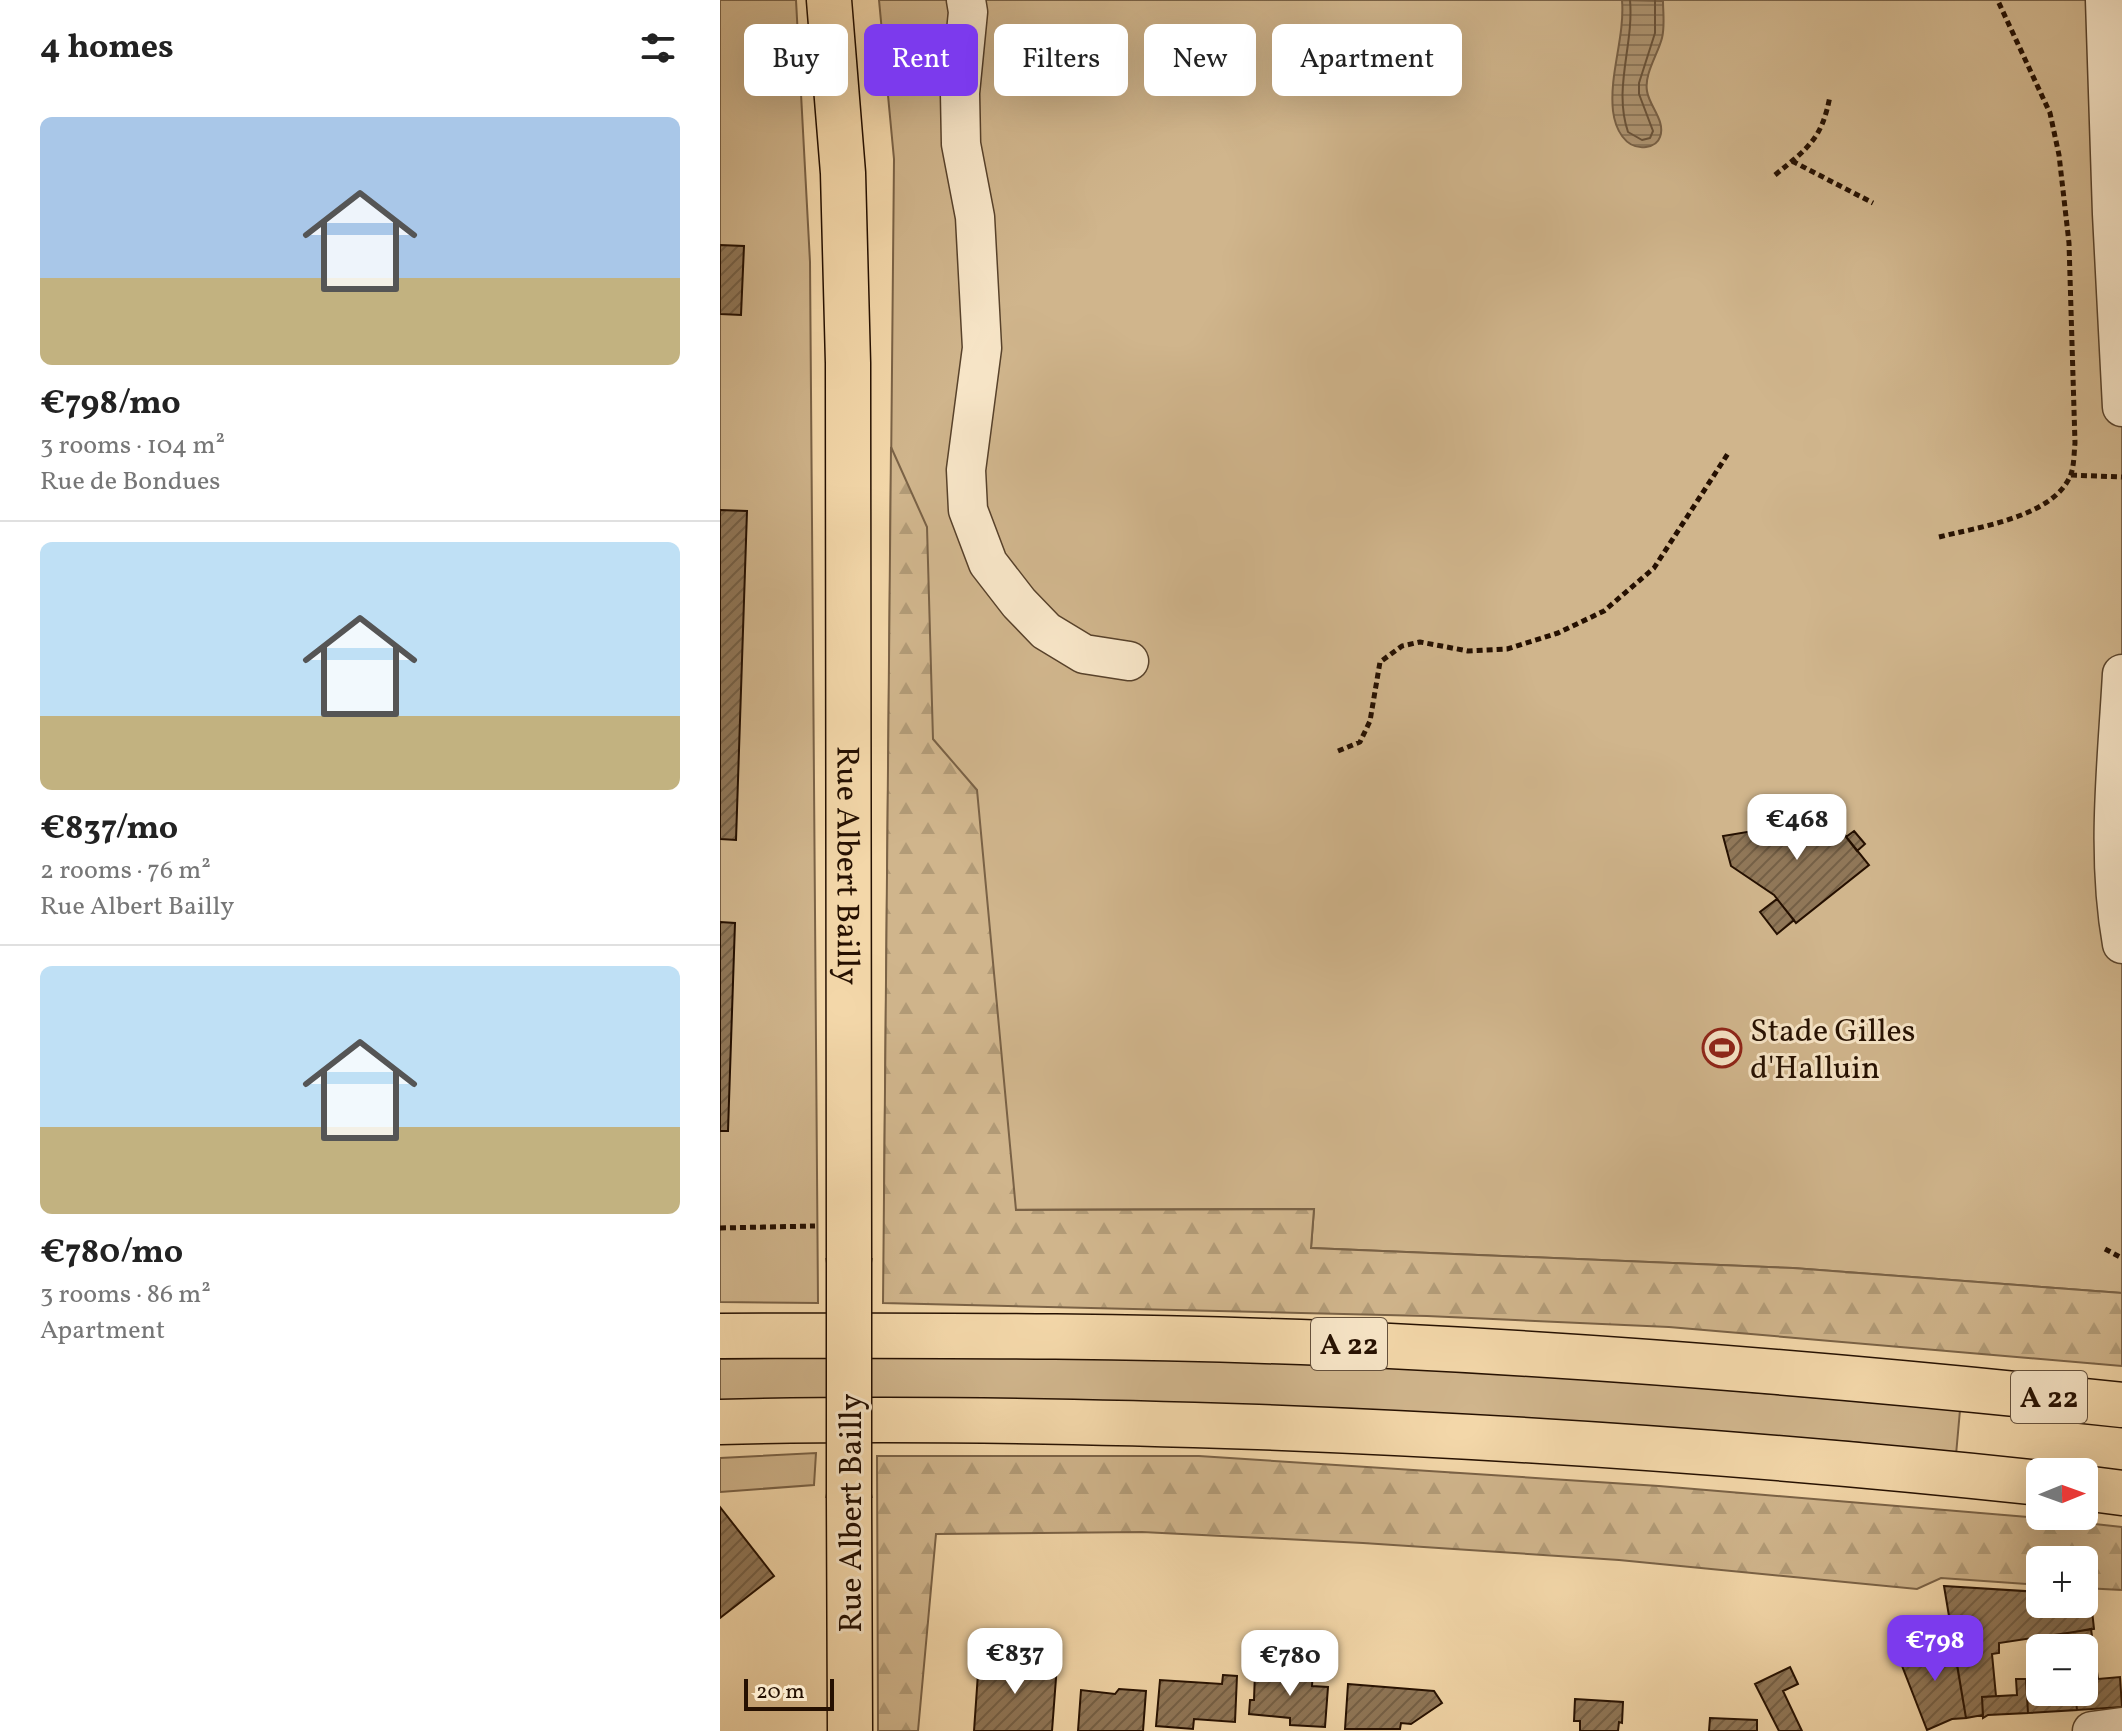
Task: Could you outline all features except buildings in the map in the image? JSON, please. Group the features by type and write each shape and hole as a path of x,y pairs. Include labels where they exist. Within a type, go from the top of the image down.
{"main road":[{"name":"Rue Albert Bailly","path":"829,0 843,173 848,363 836,1242 849,1498 850,1731"},
{"name":"A 22","path":"720,1336 1013,1335 1390,1346 1796,1373 2122,1405"},
{"path":"720,1422 1046,1420 1469,1436 1801,1460 2026,1482"},
{"path":"2098,1490 2122,1493"}],"street":[{"path":"966,0 968,12 960,93 961,144 975,217 982,348 966,470 968,510 988,563 1046,631 1084,654 1129,661"},
{"path":"2105,0 2122,407"},
{"path":"2122,674 2113,849 2115,897 2122,944"},
{"path":"2092,1731 2122,1727"}],"path":[{"path":"1939,537 2023,515 2054,497 2071,475 2075,443 2069,243 2059,155 2050,113 1998,1"},
{"path":"1775,175 1815,140 1825,121 1830,96"},
{"path":"1792,161 1873,203"},
{"path":"1338,751 1360,742 1370,721 1380,662 1402,646 1420,642 1468,651 1507,649 1558,633 1604,611 1654,568 1729,452"},
{"path":"2071,475 2122,477"},
{"path":"720,1228 836,1242"},
{"path":"2105,1249 2122,1258"}],"green space":[{"path":"720,0 796,0 797,24 744,24 744,96 801,96 810,262 818,1303 720,1302"},
{"path":"879,0 2122,0 2122,1293 1793,1268 1311,1248 1314,1209 884,1210 894,159 888,96 978,96 978,24 881,24"},
{"path":"891,447 927,527 933,739 977,790 1016,1210 1314,1209 1311,1248 1793,1268 2122,1293 2122,1366 1669,1327 1427,1316 883,1303"},
{"path":"1054,1353 1383,1366 1611,1380 1960,1410 1956,1455 1854,1442 1420,1413 720,1402 720,1359"},
{"path":"816,1453 814,1485 720,1492 720,1458"},
{"path":"877,1456 1199,1456 1659,1486 2026,1517 2026,1530 2098,1530 2098,1524 2122,1527 2122,1590 2098,1589 2098,1546 2026,1546 2026,1584 1941,1578 1917,1589 1619,1560 1363,1543 1142,1532 936,1534 918,1731 878,1731"}],"water":[{"path":"1622,0 1663,1 1663,33 1647,84 1648,97 1659,119 1661,131 1657,143 1646,147 1632,145 1622,136 1613,111"}],"place":[{"name":"Stade Gilles d'Halluin","path":"1722,1048"}]}
